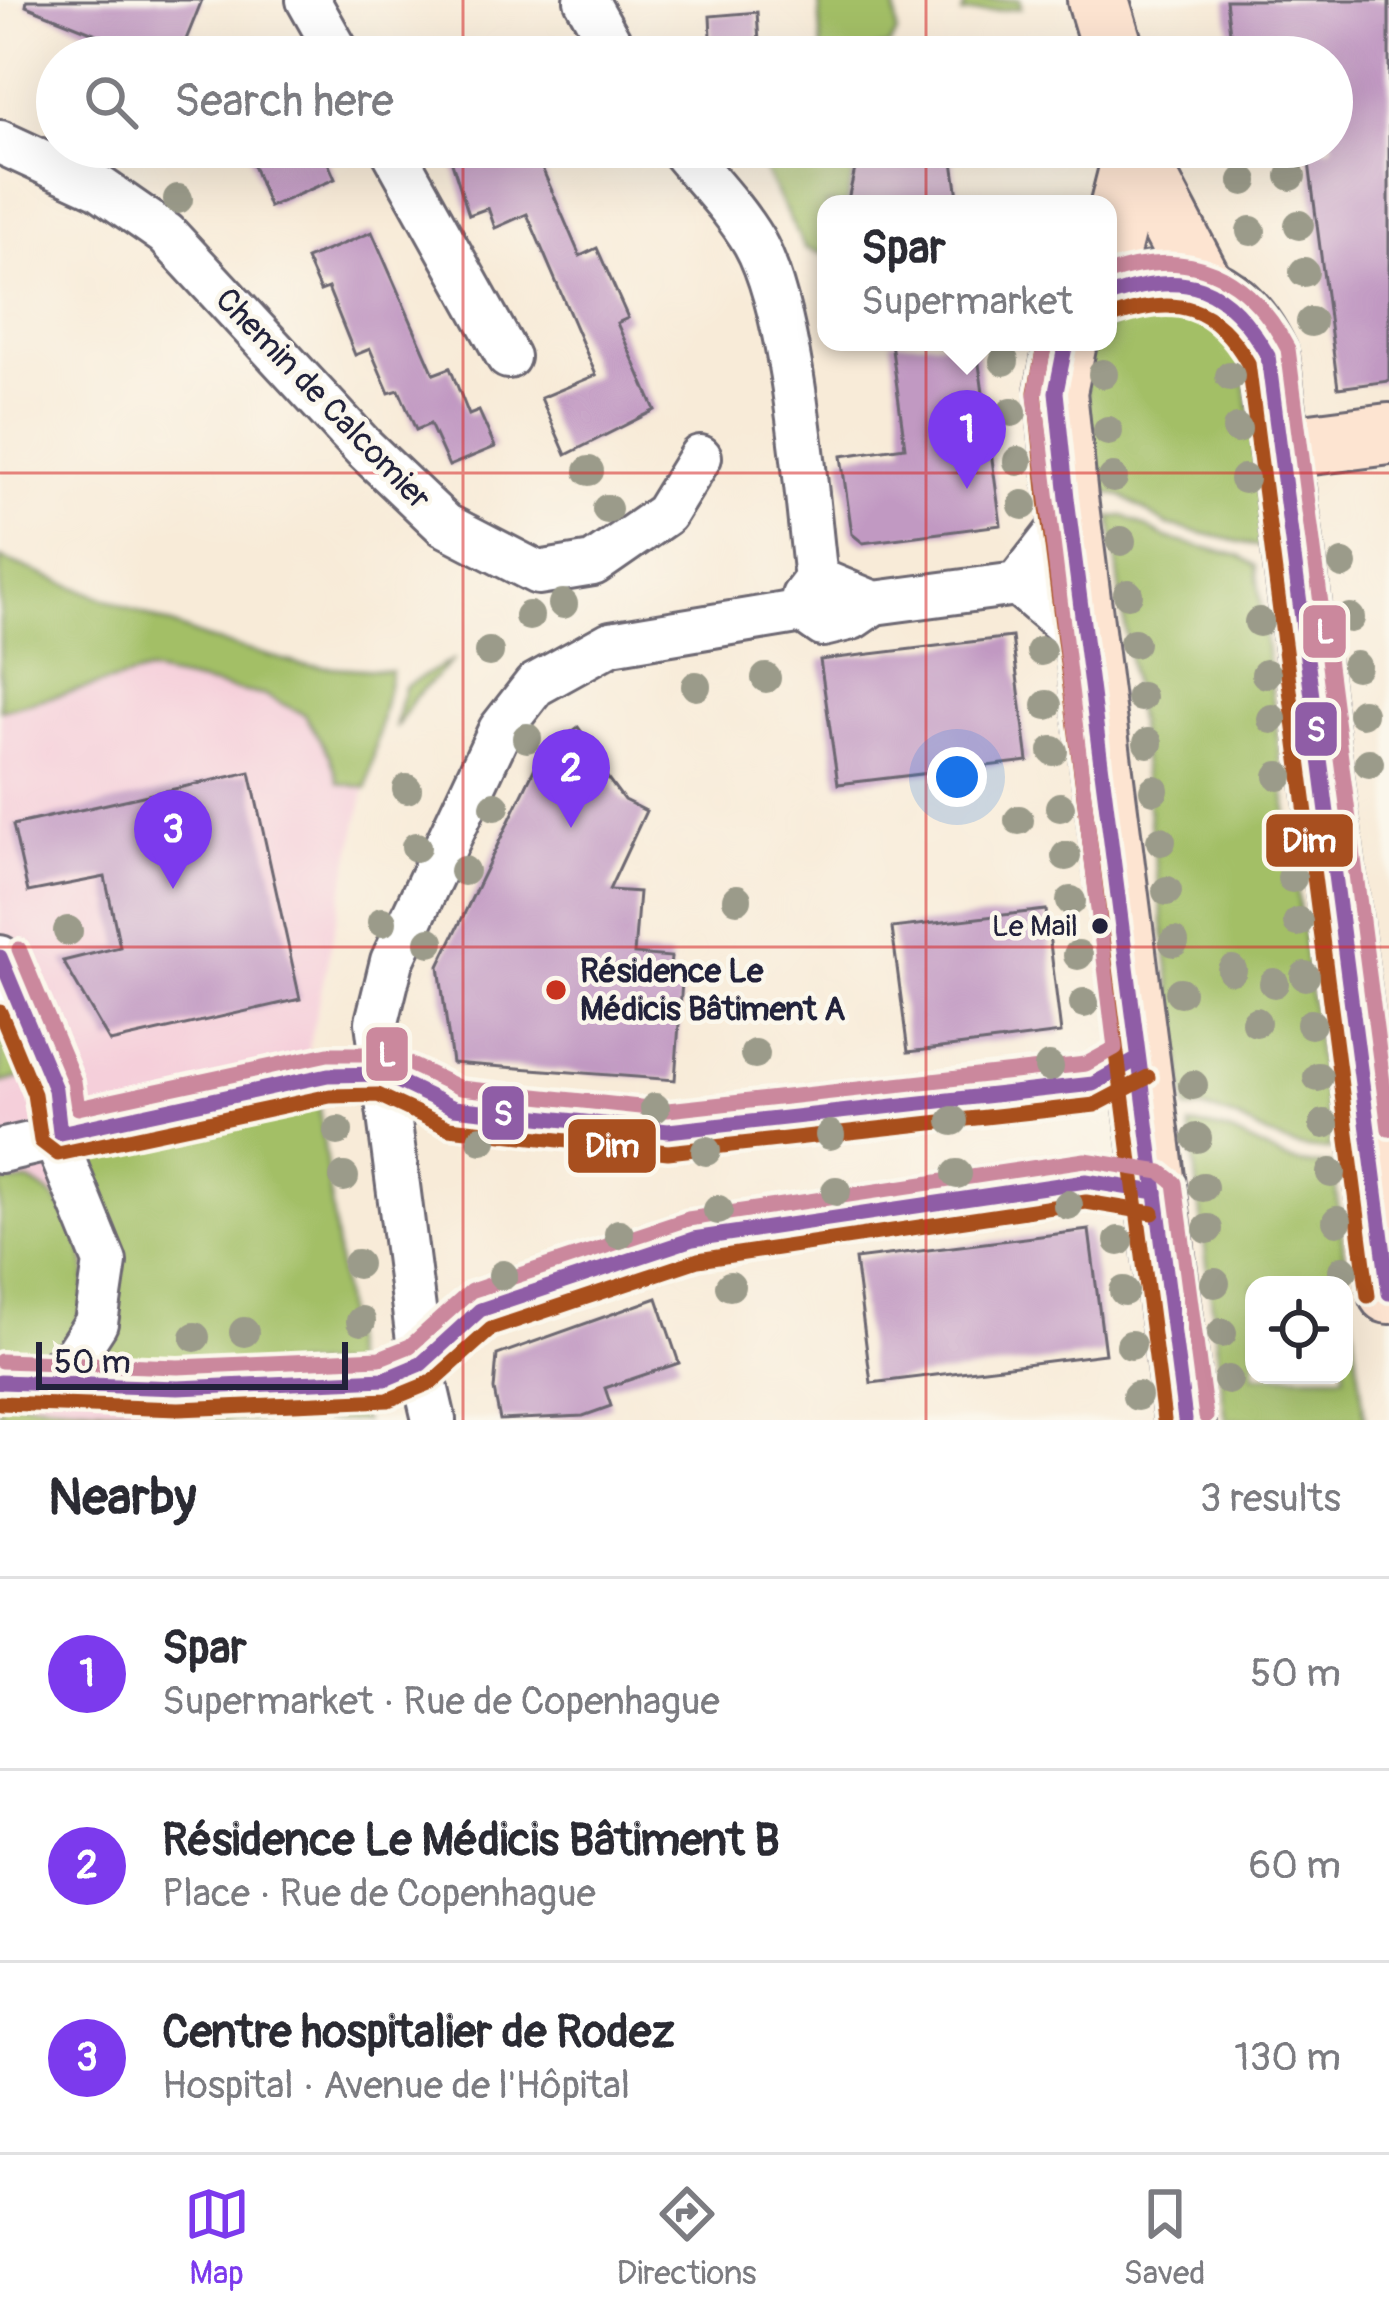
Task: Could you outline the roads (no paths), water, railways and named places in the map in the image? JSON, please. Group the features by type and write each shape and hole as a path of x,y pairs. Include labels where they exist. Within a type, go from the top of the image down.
{"main road":[{"path":"1098,0 1109,36"},
{"path":"1117,217 1128,168"},
{"path":"1141,168 1203,284"},
{"path":"1117,294 1161,282 1203,284 1230,300 1253,325 1268,356 1376,1096 1389,1293"},
{"path":"1064,351 1056,392 1070,517 1185,1420"},
{"path":"1280,448 1389,434"}],"street":[{"path":"308,0 328,36"},
{"path":"586,0 606,36"},
{"name":"Chemin de Calcomier","path":"0,142 36,159"},
{"name":"Chemin de Calcomier","path":"57,168 100,188 166,234 363,447 446,526 538,573 593,564 665,514 700,457"},
{"path":"403,168 508,356"},
{"path":"696,168 754,242 768,275 784,346 810,596 824,625 874,603 1017,584 1070,517"},
{"path":"1017,584 1086,642"},
{"path":"434,1420 421,1364 377,1022 392,961 500,730 535,686 611,643 810,596"},
{"path":"0,957 56,1089 62,1154 105,1262 104,1295 96,1323 72,1360 18,1383"},
{"path":"0,1151 60,1133 328,1075 383,1074 454,1108 668,1131 1093,1084 1138,1059"},
{"path":"18,1383 354,1383 385,1379 421,1364 480,1310 693,1239 1086,1180 1156,1192"}],"place":[{"name":"Spar","path":"967,489"},
{"name":"Résidence Le Médicis Bâtiment B","path":"571,828"},
{"name":"Centre hospitalier de Rodez","path":"173,889"},
{"name":"Le Mail","path":"1100,926"},
{"name":"Résidence Le Médicis Bâtiment A","path":"556,990"}]}
